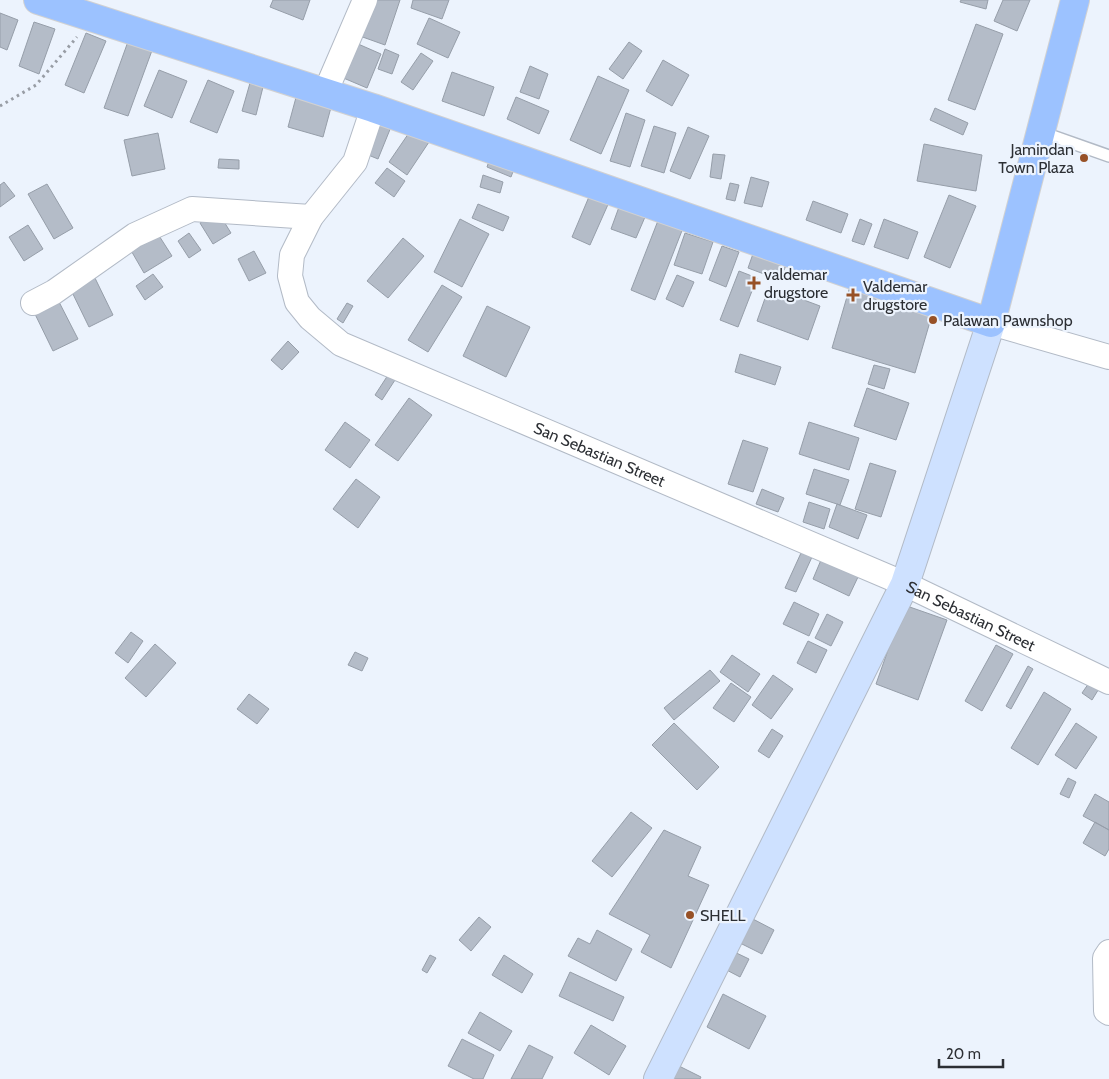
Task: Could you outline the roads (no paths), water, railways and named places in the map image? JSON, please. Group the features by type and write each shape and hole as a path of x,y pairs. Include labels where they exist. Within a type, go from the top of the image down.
{"main road":[{"path":"38,0 373,108 991,323"},
{"path":"658,1079 905,584 991,323 1074,0"}],"street":[{"path":"325,93 365,0"},
{"name":"San Sebastian Street","path":"373,108 355,162 311,217 292,255 290,276 297,302 310,318 341,344 905,584 1109,682"},
{"path":"34,303 54,292 134,235 192,209 311,217"},
{"path":"991,323 1109,357"},
{"path":"1109,952 1105,958 1106,1011 1109,1013"}],"lane":[{"path":"1041,132 1109,156"}],"place":[{"name":"Jamindan Town Plaza","path":"1084,158"},
{"name":"valdemar drugstore","path":"754,283"},
{"name":"Valdemar drugstore","path":"853,295"},
{"name":"Palawan Pawnshop","path":"933,320"},
{"name":"SHELL","path":"690,915"}]}
